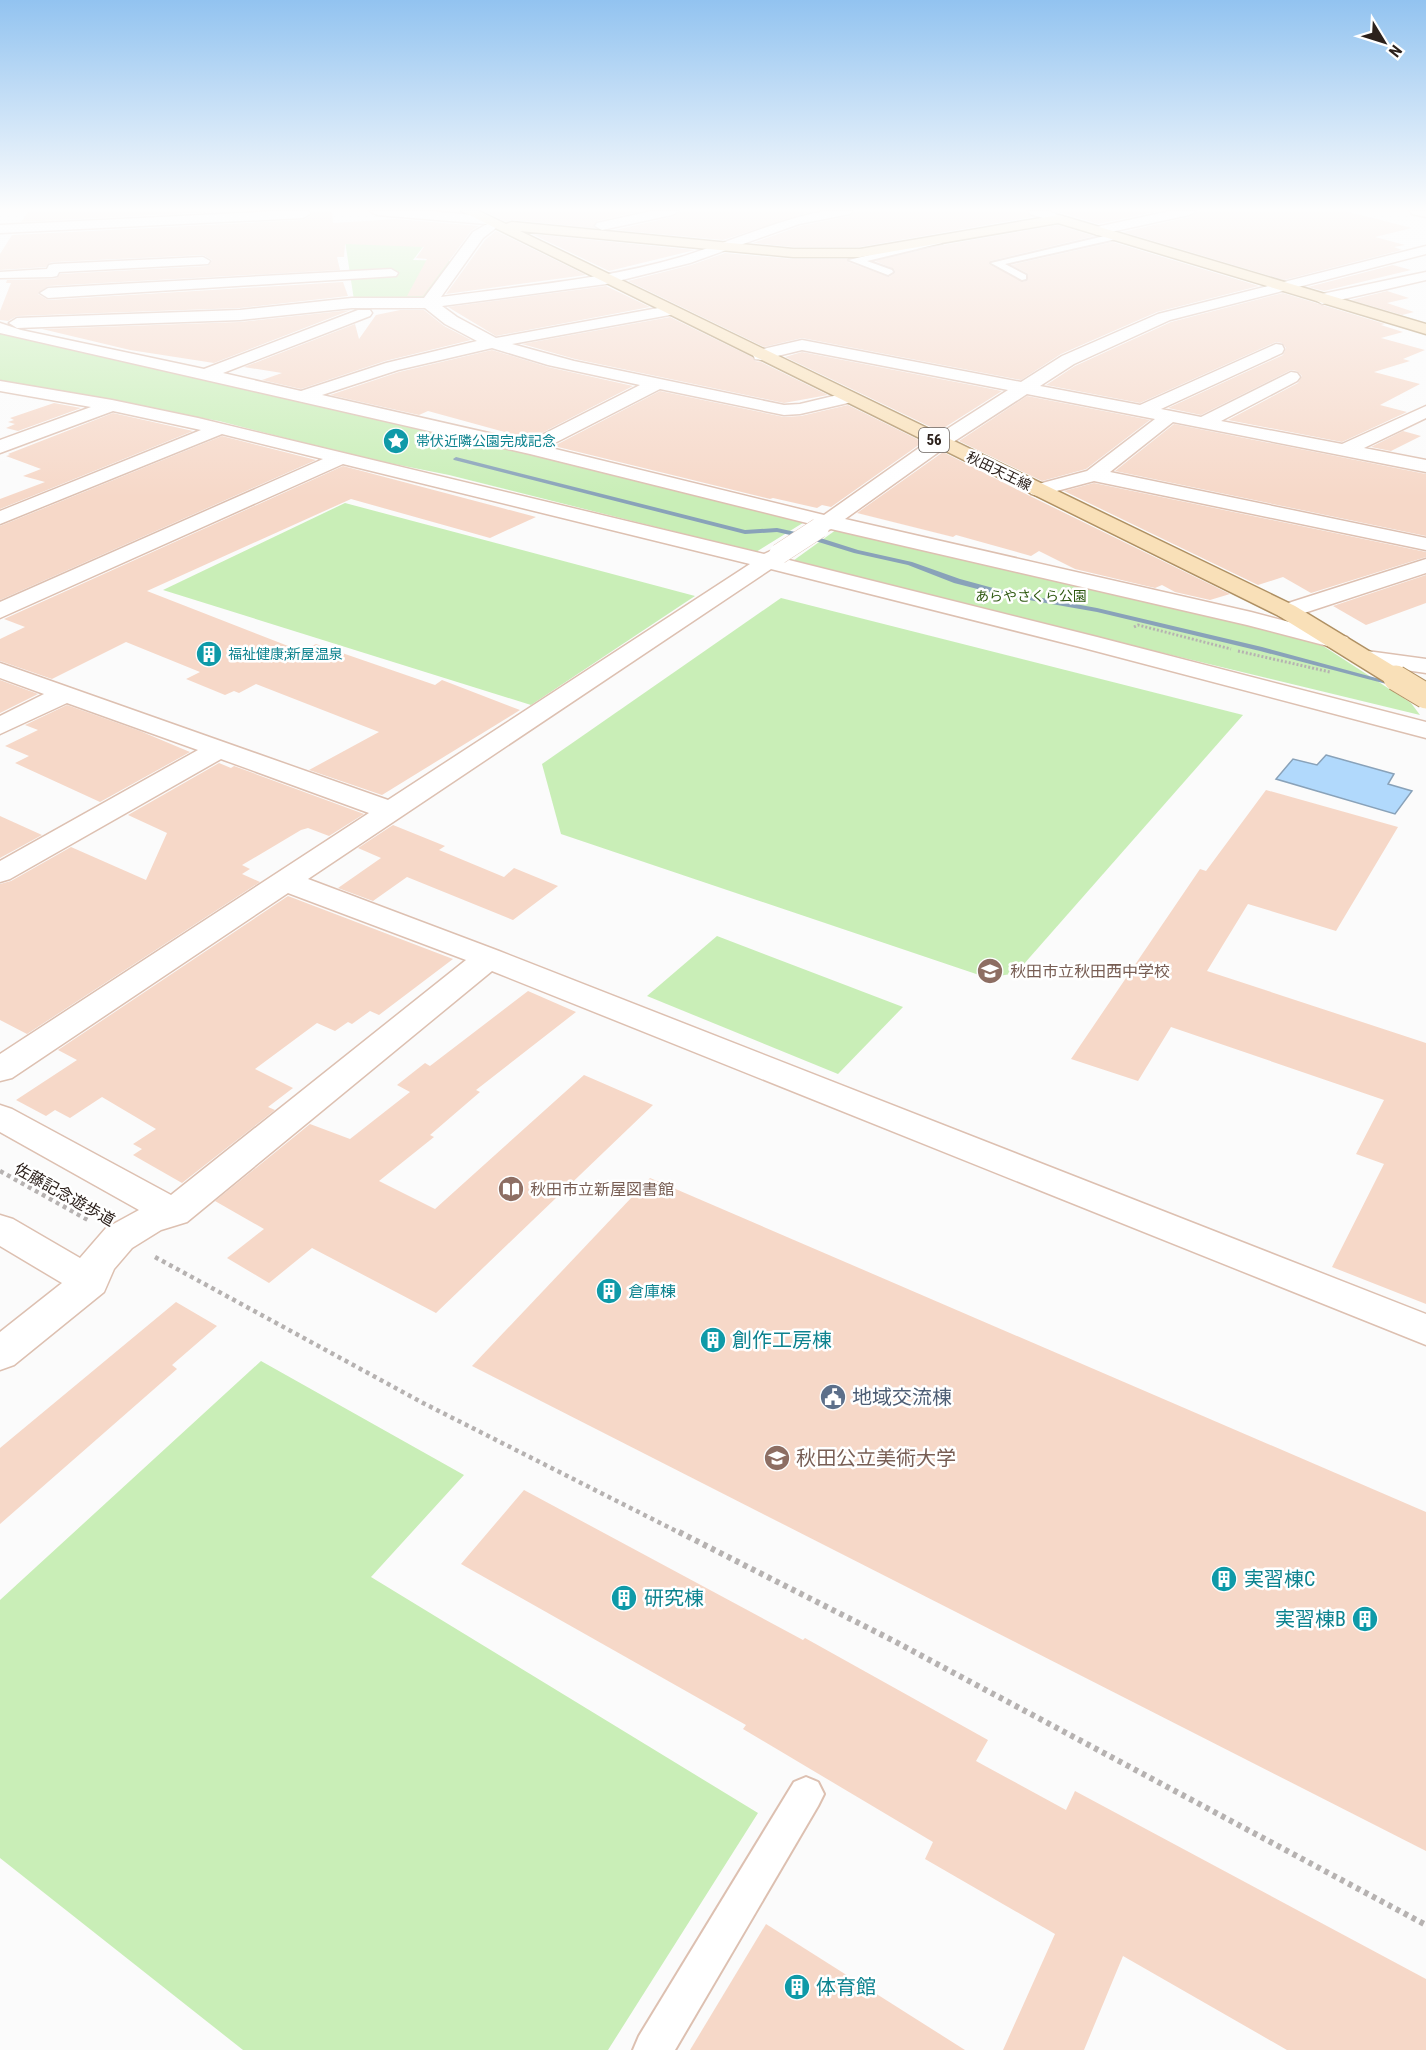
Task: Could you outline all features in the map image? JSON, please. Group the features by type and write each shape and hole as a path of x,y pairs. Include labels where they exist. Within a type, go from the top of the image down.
{"main road":[{"name":"秋田天王線","path":"660,307 1287,612 1367,658 1426,696"},
{"path":"1349,307 1426,329"}],"street":[{"path":"40,321 44,307"},
{"path":"0,327 134,307"},
{"path":"221,307 240,315 318,307"},
{"path":"205,374 384,307"},
{"path":"433,307 450,321 493,345 556,362 784,410 800,409 846,398"},
{"path":"596,307 641,316"},
{"path":"0,1070 824,525 940,442 1025,387 1068,360 1164,317 1204,307"},
{"path":"303,396 351,377 404,362 669,311"},
{"path":"0,327 29,337 205,374 530,448 824,525 1059,573 1339,642"},
{"path":"760,355 802,345 1426,466"},
{"path":"1142,411 1276,349"},
{"path":"1205,422 1292,377"},
{"path":"530,448 658,383"},
{"path":"0,386 112,405 773,558 1274,688 1426,730"},
{"path":"0,447 112,405"},
{"path":"1345,450 1426,411"},
{"path":"1038,490 1094,475 1170,416"},
{"path":"0,518 219,429"},
{"path":"0,611 339,458"},
{"path":"1094,475 1426,544"},
{"path":"1287,612 1426,566"},
{"path":"1367,658 1426,666"},
{"path":"0,670 391,811"},
{"path":"0,726 65,694"},
{"path":"0,873 219,749"},
{"path":"285,881 488,958 1426,1330"},
{"path":"0,1354 90,1282 97,1263 119,1238 148,1221 174,1213 488,958"},
{"path":"0,1117 174,1213"},
{"path":"0,1228 90,1282"}],"lane":[{"path":"653,2050 806,1794"}],"path":[{"path":"1216,644 1330,672"},
{"name":"佐藤記念遊歩道","path":"0,1171 423,1403 894,1641 1426,1925"}],"green space":[{"path":"0,332 330,406 806,521 756,552 449,475 364,458 219,421 0,382"},
{"path":"345,503 695,596 531,705 163,590"},
{"name":"あらやさくら公園","path":"840,527 1015,567 1317,642 1411,703 1420,715 790,563"},
{"path":"781,598 1243,715 1016,973 988,978 561,834 542,764"},
{"path":"717,936 903,1007 838,1074 647,996"},
{"path":"261,1361 464,1475 371,1577 758,1813 608,2050 243,2050 0,1858 0,1600"}],"water":[{"path":"1326,755 1394,774 1388,784 1412,791 1395,814 1276,779 1293,759 1317,765"}],"building":[{"path":"2,307 252,307 17,316 8,321 0,320"},
{"path":"448,307 649,307 650,307 496,336"},
{"path":"681,307 1178,307 1157,312 1061,354 1021,380 802,338 764,347"},
{"path":"1230,307 1328,307 1385,324 1381,325 1403,332 1381,338 1425,350 1403,359 1410,361 1374,372 1420,384 1380,405 1407,412 1342,442 1228,420 1298,383 1302,376 1297,371 1291,370 1201,415 1168,408 1283,355 1286,348 1282,343 1276,342 1140,403 1046,385 1075,366 1171,322"},
{"path":"1374,307 1398,307 1414,312 1402,315"},
{"path":"351,310 214,363 130,350 42,329 240,322"},
{"path":"400,310 424,310 444,326 471,340 385,361 301,389 262,380 282,373 244,367 355,324 359,339 376,315"},
{"path":"670,317 752,357 755,361 828,395 784,403 575,359 522,344"},
{"path":"492,350 548,367 633,386 530,439 428,411 419,415 330,395 399,372"},
{"path":"802,352 1002,391 939,431 785,357"},
{"path":"660,391 784,417 801,416 848,405 923,442 831,507 822,505 817,508 770,499 554,446"},
{"path":"1027,396 1150,420 1086,469 1042,481 959,441"},
{"path":"54,403 81,408 18,431 6,428 15,424 8,422 14,420 10,418"},
{"path":"113,413 193,431 0,509 0,499 45,482 23,476 41,469 6,456 10,455 8,454"},
{"path":"1174,424 1426,474 1426,536 1115,471"},
{"path":"1403,431 1421,436 1391,451 1371,447"},
{"path":"222,436 316,460 0,600 0,526"},
{"path":"943,452 1230,594 1210,600 1175,592 1162,585 1155,588 1075,569 1039,551 1031,556 956,535 953,537 857,513"},
{"path":"343,466 536,517 490,538 351,499 147,591 301,651 316,644 435,685 442,680 520,710 382,795 309,770 379,732 256,684 239,693 234,691 225,695 186,679 200,672 126,642 52,679 0,661 0,639 25,627 4,619"},
{"path":"1094,483 1426,552 1426,557 1311,593 1283,577 1258,585 1064,491"},
{"path":"1426,575 1426,603 1366,625 1333,606"},
{"path":"0,680 38,694 0,713"},
{"path":"67,705 190,752 100,802 15,763 29,756 5,746 38,730 25,725"},
{"path":"219,763 231,768 234,766 364,814 329,836 308,828 301,830 242,865 250,869 242,874 260,882 27,1034 0,1020 0,884 11,881 71,847 146,880 167,833 128,815"},
{"path":"1266,790 1398,827 1336,931 1248,904 1207,971 1426,1043 1426,1304 1332,1267 1384,1164 1356,1154 1384,1100 1171,1027 1138,1081 1071,1059 1200,869 1206,871"},
{"path":"0,816 42,835 0,858"},
{"path":"393,825 445,846 439,850 504,877 514,868 558,886 513,920 407,877 373,901 338,888 381,858 358,848"},
{"path":"288,896 453,959 379,1015 370,1011 352,1024 348,1022 335,1031 317,1023 255,1069 293,1088 268,1107 275,1110 182,1183 133,1155 142,1149 133,1144 156,1129 102,1097 70,1118 55,1110 46,1116 16,1100 77,1060 58,1050"},
{"path":"528,991 576,1012 476,1090 480,1092 430,1135 434,1137 379,1181 435,1209 584,1075 653,1105 436,1313 312,1248 269,1283 227,1258 264,1229 215,1201 310,1124 350,1139 410,1092 397,1085 425,1063 430,1066"},
{"path":"650,1178 1426,1512 1426,1851 472,1366"},
{"path":"176,1302 217,1326 172,1365 177,1369 0,1524 0,1448"},
{"path":"524,1490 803,1640 805,1638 988,1740 976,1761 1066,1810 1075,1791 1426,1979 1426,2050 1287,2050 1123,1956 1084,2050 1003,2050 1055,1934 925,1859 933,1842 743,1729 746,1725 461,1564"},
{"name":"体育館","path":"766,1924 965,2050 690,2050"}],"waterway":[{"path":"456,459 745,532 777,530 814,538 856,552 910,563 957,581 1004,593 1097,610 1262,649 1398,685"}],"place":[{"name":"帯伏近隣公園完成記念","path":"396,441"},
{"name":"福祉健康;新屋温泉","path":"209,654"},
{"name":"秋田市立秋田西中学校","path":"990,971"},
{"name":"秋田市立新屋図書館","path":"511,1189"},
{"name":"倉庫棟","path":"609,1291"},
{"name":"創作工房棟","path":"713,1340"},
{"name":"地域交流棟","path":"833,1397"},
{"name":"秋田公立美術大学","path":"777,1458"},
{"name":"実習棟C","path":"1224,1579"},
{"name":"研究棟","path":"624,1598"},
{"name":"実習棟B","path":"1365,1619"},
{"name":"体育館","path":"797,1987"}]}
